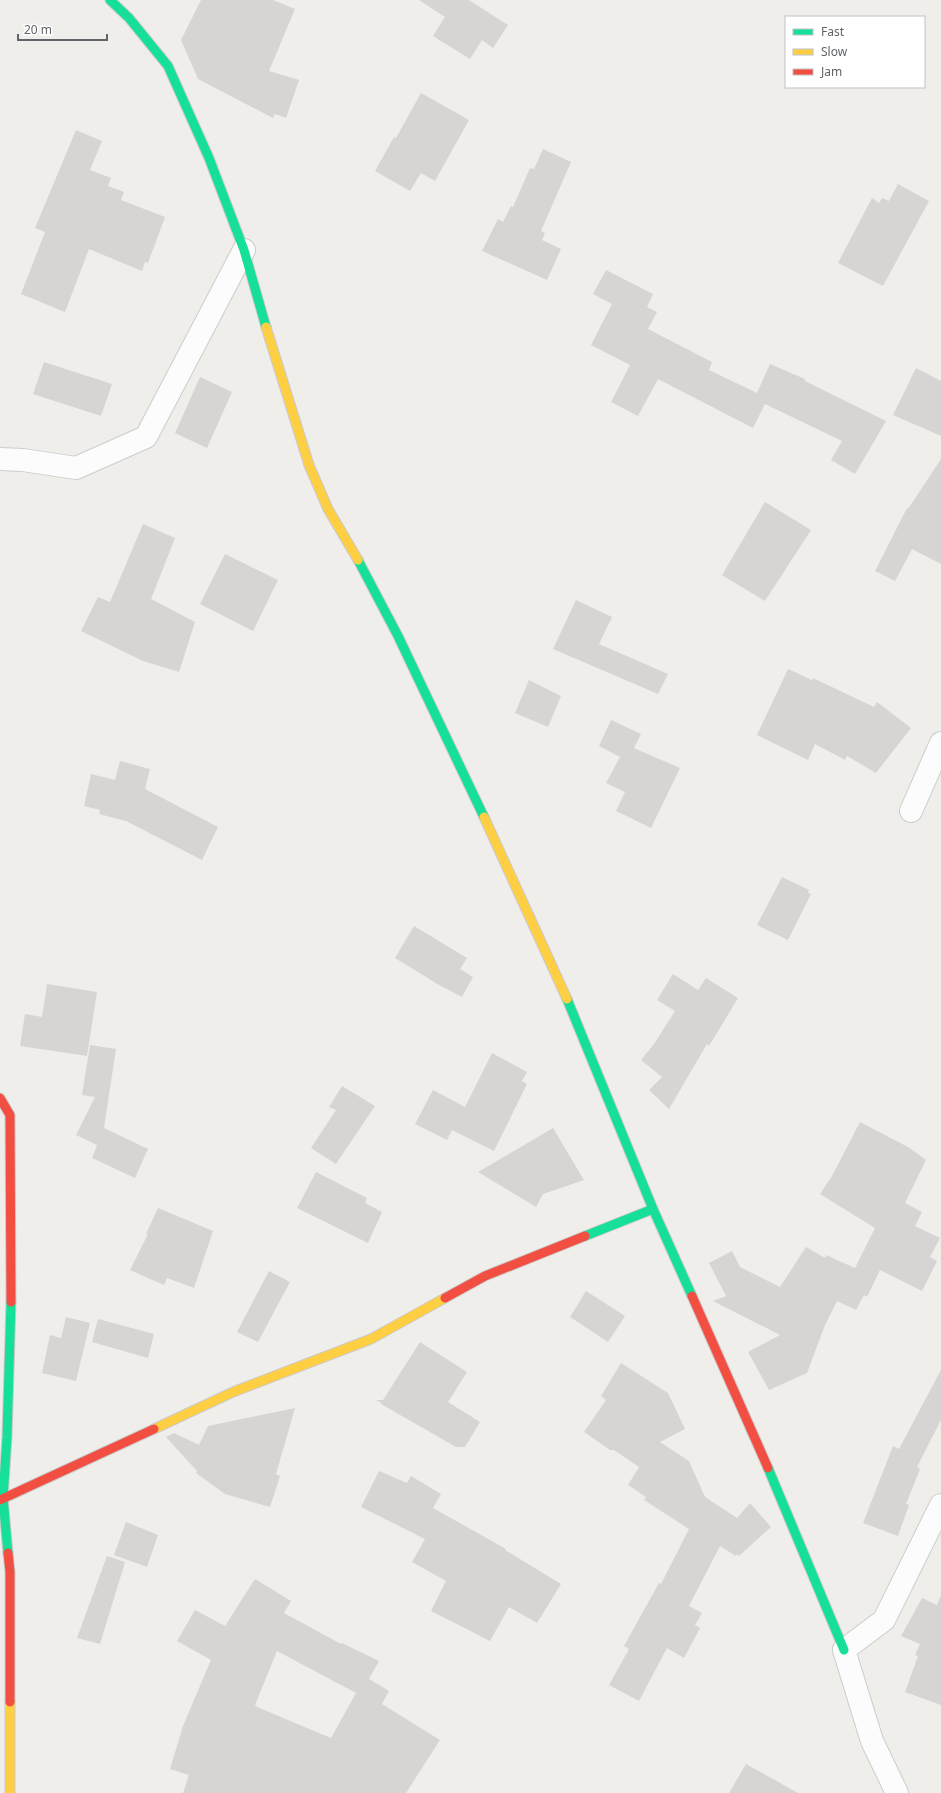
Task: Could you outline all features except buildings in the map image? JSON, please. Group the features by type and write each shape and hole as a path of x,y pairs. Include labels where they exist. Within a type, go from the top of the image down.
{"street":[{"path":"110,0 129,18 168,66 209,158 244,250 278,366 307,457 328,509 354,553 398,636 454,752 573,1011 653,1209 757,1441 844,1650 872,1741 897,1793"},
{"path":"0,459 23,460 76,468 146,437 244,250"},
{"path":"911,811 941,743"},
{"path":"0,1098 10,1115 11,1294 7,1437 1,1499 10,1572 9,1793 0,1789"},
{"path":"1,1499 233,1392 371,1339 485,1276 592,1232 653,1209"},
{"path":"844,1650 884,1620 941,1505"}],"traffic: fast":[{"path":"110,0 129,18 168,66 209,158 244,250 266,327"},
{"path":"358,560 398,636 484,817"},
{"path":"567,999 653,1209 692,1296"},
{"path":"585,1236 653,1209"},
{"path":"8,1553 3,1498 7,1437 11,1302"},
{"path":"768,1468 844,1650"}],"traffic: slow":[{"path":"266,327 309,465 328,509 358,560"},
{"path":"484,817 567,999"},
{"path":"154,1429 233,1392 371,1339 445,1298"},
{"path":"10,1702 10,1793"}],"traffic: jam":[{"path":"0,1098 10,1115 11,1302"},
{"path":"445,1298 485,1276 585,1236"},
{"path":"692,1296 768,1468"},
{"path":"0,1500 154,1429"},
{"path":"8,1553 10,1572 10,1702"}]}
